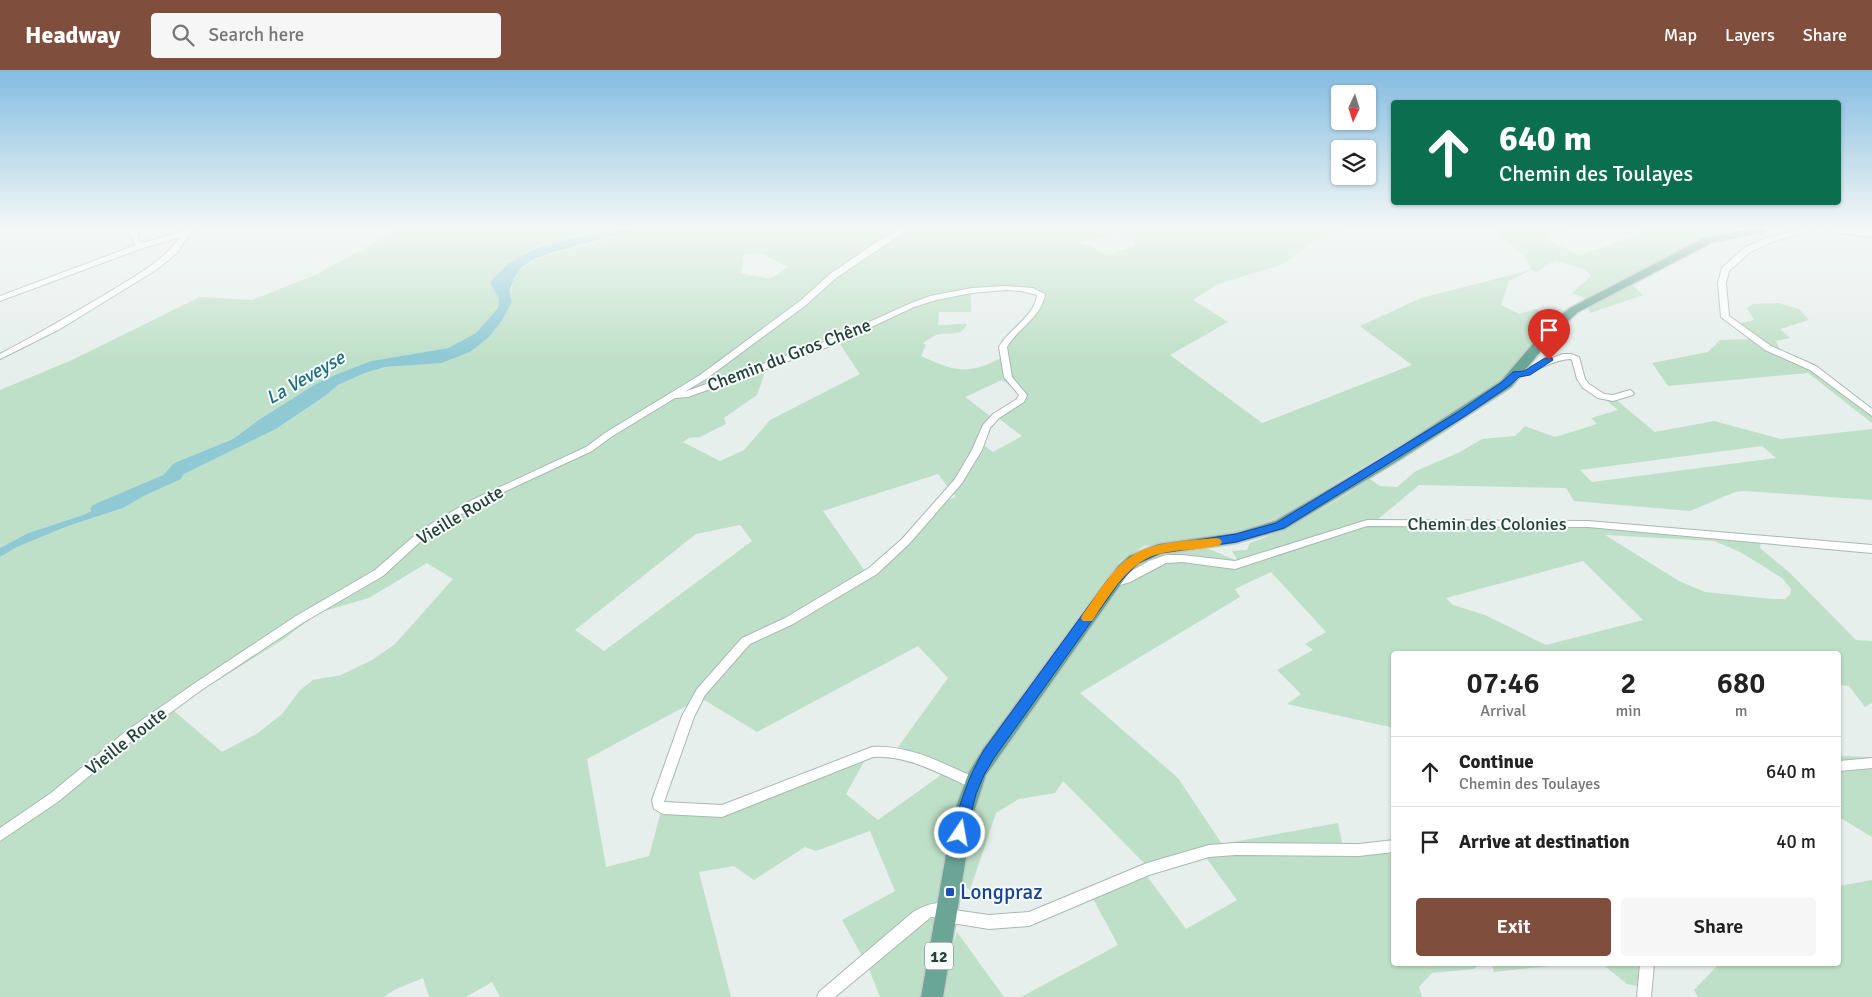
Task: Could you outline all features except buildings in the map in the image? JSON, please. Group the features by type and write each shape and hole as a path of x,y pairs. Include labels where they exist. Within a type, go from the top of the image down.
{"main road":[{"name":"12","path":"932,997 963,815 974,783 989,754 1114,581 1134,560 1158,550 1236,538 1280,525 1453,420 1506,384 1554,327 1574,310 1646,272"}],"street":[{"path":"0,299 71,272"},
{"path":"0,357 56,327 147,272"},
{"name":"Vieille Route","path":"0,835 55,797 118,744 175,703 300,619 379,573 417,539 438,524 475,502 589,449 608,435 723,364 752,339 803,303 838,272"},
{"path":"1724,272 1722,283 1725,317 1768,348 1813,368 1872,413"},
{"name":"Chemin du Gros Chêne","path":"674,395 685,395 748,374 853,333 897,310 938,297 969,291 1022,288 1034,289 1041,294 1042,300 1038,307 1010,335 1003,347 1008,378 1023,396 1021,400 996,416 986,427 977,450 959,480 906,541 873,571 789,621 746,641 702,692 688,716 658,800 658,805 663,808 722,811 872,752 885,750 893,750 921,760 974,783"},
{"path":"1516,374 1526,373 1549,360 1571,356 1577,362 1581,379 1586,386 1600,396 1613,398 1630,393"},
{"name":"Chemin des Colonies","path":"1114,581 1122,582 1150,564 1166,559 1218,566 1235,565 1367,523 1588,524 1872,549"},
{"path":"1841,766 1872,763"},
{"path":"824,997 918,917 929,910 989,922 1029,919 1147,869 1209,851 1235,849 1350,850 1391,846"},
{"path":"1644,997 1647,966"}],"green space":[{"path":"320,272 505,272 496,290 499,300 498,308 477,333 448,348 371,361 317,383 260,419 233,439 174,463 156,483 83,515 28,533 0,548 0,390 72,360 200,297 252,300"},
{"path":"519,272 741,272 770,279 780,272 1256,272 1218,284 1193,300 1228,322 1170,355 1262,423 1412,365 1360,326 1421,298 1526,272 1509,281 1501,305 1519,314 1536,309 1554,318 1499,383 1430,429 1344,478 1288,514 1229,535 1144,546 1120,561 970,773 924,997 880,997 868,967 842,920 895,891 870,831 816,851 805,847 754,880 734,866 699,872 731,997 500,997 492,982 466,997 429,997 423,978 394,990 384,997 0,997 0,557 17,547 68,526 123,508 176,478 276,429 338,385 365,373 385,367 408,365 470,352 512,302 512,288 515,276","holes":["1018,289 1035,292 1038,296 1034,307 1001,340 1001,358 979,367 961,369 952,368 921,356 926,345 923,343 938,334 957,333 964,329 967,324 938,325 939,312 971,312 971,292","823,341 838,341 860,374 770,420 744,450 720,461 683,442 689,438 700,437 726,424 724,418 757,395 768,363","1002,380 1027,398 990,416 965,397","998,418 1022,436 993,452 981,443","938,474 956,497 933,505 907,540 867,574 823,511","740,525 752,541 604,651 575,630 696,534","427,563 453,579 395,644 372,660 341,675 313,680 300,690 282,714 258,733 222,752 172,709 284,639 318,613 369,598","918,646 948,678 898,747 952,767 878,820 846,794 871,749 723,809 663,804 649,856 606,867 587,759 701,698 757,732"]},
{"path":"1588,272 1648,272 1632,285 1643,295 1590,313 1585,298 1572,293 1591,276"},
{"path":"1778,303 1799,309 1809,320 1780,329 1790,338 1776,341 1781,352 1805,362 1872,411 1872,423 1808,373 1668,386 1652,363 1708,352 1720,340 1750,339 1738,324 1754,320 1747,308 1753,304"},
{"path":"1615,399 1655,432 1714,421 1781,439 1872,429 1872,500 1745,491 1735,492 1690,511 1574,501 1566,488 1419,485 1377,520 1592,521 1756,535 1761,542 1760,548 1791,574 1856,640 1872,641 1872,703 1865,707 1849,686 1841,685 1841,651 1391,651 1391,727 1287,704 1301,694 1277,670 1313,650 1305,644 1326,632 1271,572 1235,589 1240,597 1080,693 1178,778 1222,844 1338,823 1343,847 1391,847 1391,966 1478,966 1474,969 1432,973 1419,987 1422,997 1021,997 1118,945 1091,895 1146,875 1186,929 1237,900 1199,848 1145,864 1063,781 1055,793 1019,799 996,813 970,890 959,882 969,812 984,776 1028,711 1086,635 1133,568 1157,556 1206,548 1238,561 1232,551 1247,550 1250,543 1298,522 1370,479 1380,486 1397,487 1416,471 1460,452 1482,439 1515,436 1525,426 1555,437 1597,424 1591,418 1618,410 1607,401","holes":["1762,446 1776,458 1592,482 1580,470","1605,535 1714,541 1738,551 1783,579 1791,589 1790,595 1785,599 1772,599 1705,592 1679,581","1583,561 1643,620 1546,645 1485,615 1453,605 1446,598"]},
{"path":"1841,756 1872,757 1872,837 1841,818"},
{"path":"1872,880 1872,997 1698,997 1694,990 1717,966 1841,966 1841,886"},
{"path":"957,932 1004,997 942,997 942,980"},
{"path":"1492,966 1550,966 1494,972"},
{"path":"1604,966 1640,966 1638,986 1627,984"}],"water":[{"path":"499,272 518,272 510,290 512,302 502,320 490,336 470,352 441,363 385,367 365,373 338,385 276,429 176,478 123,508 68,526 17,547 0,557 0,548 28,533 83,515 156,483 174,463 233,439 260,419 317,383 371,361 448,348 476,333 498,308 499,299 490,283"}],"waterway":[{"name":"La Veveyse","path":"99,509 175,475"}],"slow traffic":[{"path":"1088,618 1114,581 1134,560 1158,550 1216,542"}],"place":[{"name":"Longpraz","path":"950,892"}],"route":[{"path":"960,833 969,794 978,772 989,754 1114,581 1134,560 1158,550 1256,534 1280,525 1374,469 1488,397 1516,374 1526,373 1549,360"}]}
